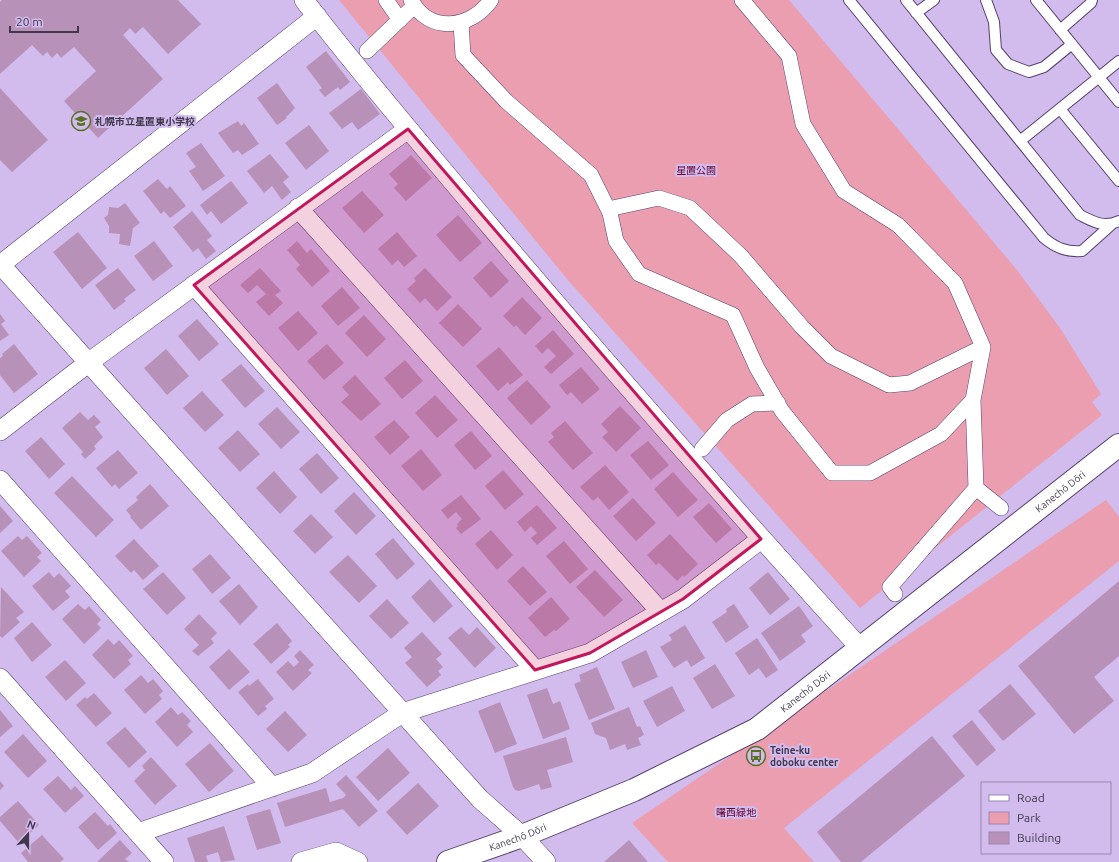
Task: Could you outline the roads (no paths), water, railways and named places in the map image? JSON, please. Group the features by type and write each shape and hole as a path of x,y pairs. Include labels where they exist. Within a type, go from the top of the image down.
{"street":[{"path":"304,0 408,129 538,282 761,538 861,649"},
{"path":"386,0 400,20"},
{"path":"367,50 400,20 413,3 426,16 440,23 461,23 471,20 483,11 491,0"},
{"path":"742,0 789,56 804,124 844,191 898,225 955,283 982,347 973,400 976,488 890,587 895,594"},
{"path":"317,16 0,264 480,799 522,836 546,862"},
{"path":"461,23 463,55 506,101 591,175 608,209 616,241 639,274 733,315 757,368 778,403 832,473 870,473 941,434 973,400"},
{"path":"0,431 88,363 408,129"},
{"path":"608,209 659,198 690,208 741,256 802,327 831,356 889,386 910,383 982,347"},
{"path":"298,208 660,611"},
{"path":"194,285 535,670"},
{"path":"702,449 727,420 752,404 778,403"},
{"name":"Kanechō Dōri","path":"448,862 522,836 634,790 757,729 861,649 1119,445"},
{"path":"0,480 272,787"},
{"path":"976,488 1001,508"},
{"path":"138,833 312,773 402,713 590,652 683,599 761,538"},
{"path":"0,678 164,862"},
{"path":"301,862 336,852 358,862"}],"lane":[{"path":"906,0 1080,214 1096,224 1115,223"},
{"path":"916,13 934,0"},
{"path":"986,0 994,22 996,50 1008,64 1029,72 1044,67 1072,44"},
{"path":"1036,0 1119,102"},
{"path":"1060,30 1091,3 1092,0"},
{"path":"851,1 1039,232 1054,247 1072,252 1082,251 1115,223"},
{"path":"1020,141 1119,61"},
{"path":"1060,109 1119,181"}],"place":[{"name":"札幌市立星置東小学校","path":"81,121"},
{"name":"Teine-ku doboku center","path":"756,756"}],"park label":[{"name":"星置公園","path":"696,170"},
{"name":"曙西緑地","path":"736,812"}]}
